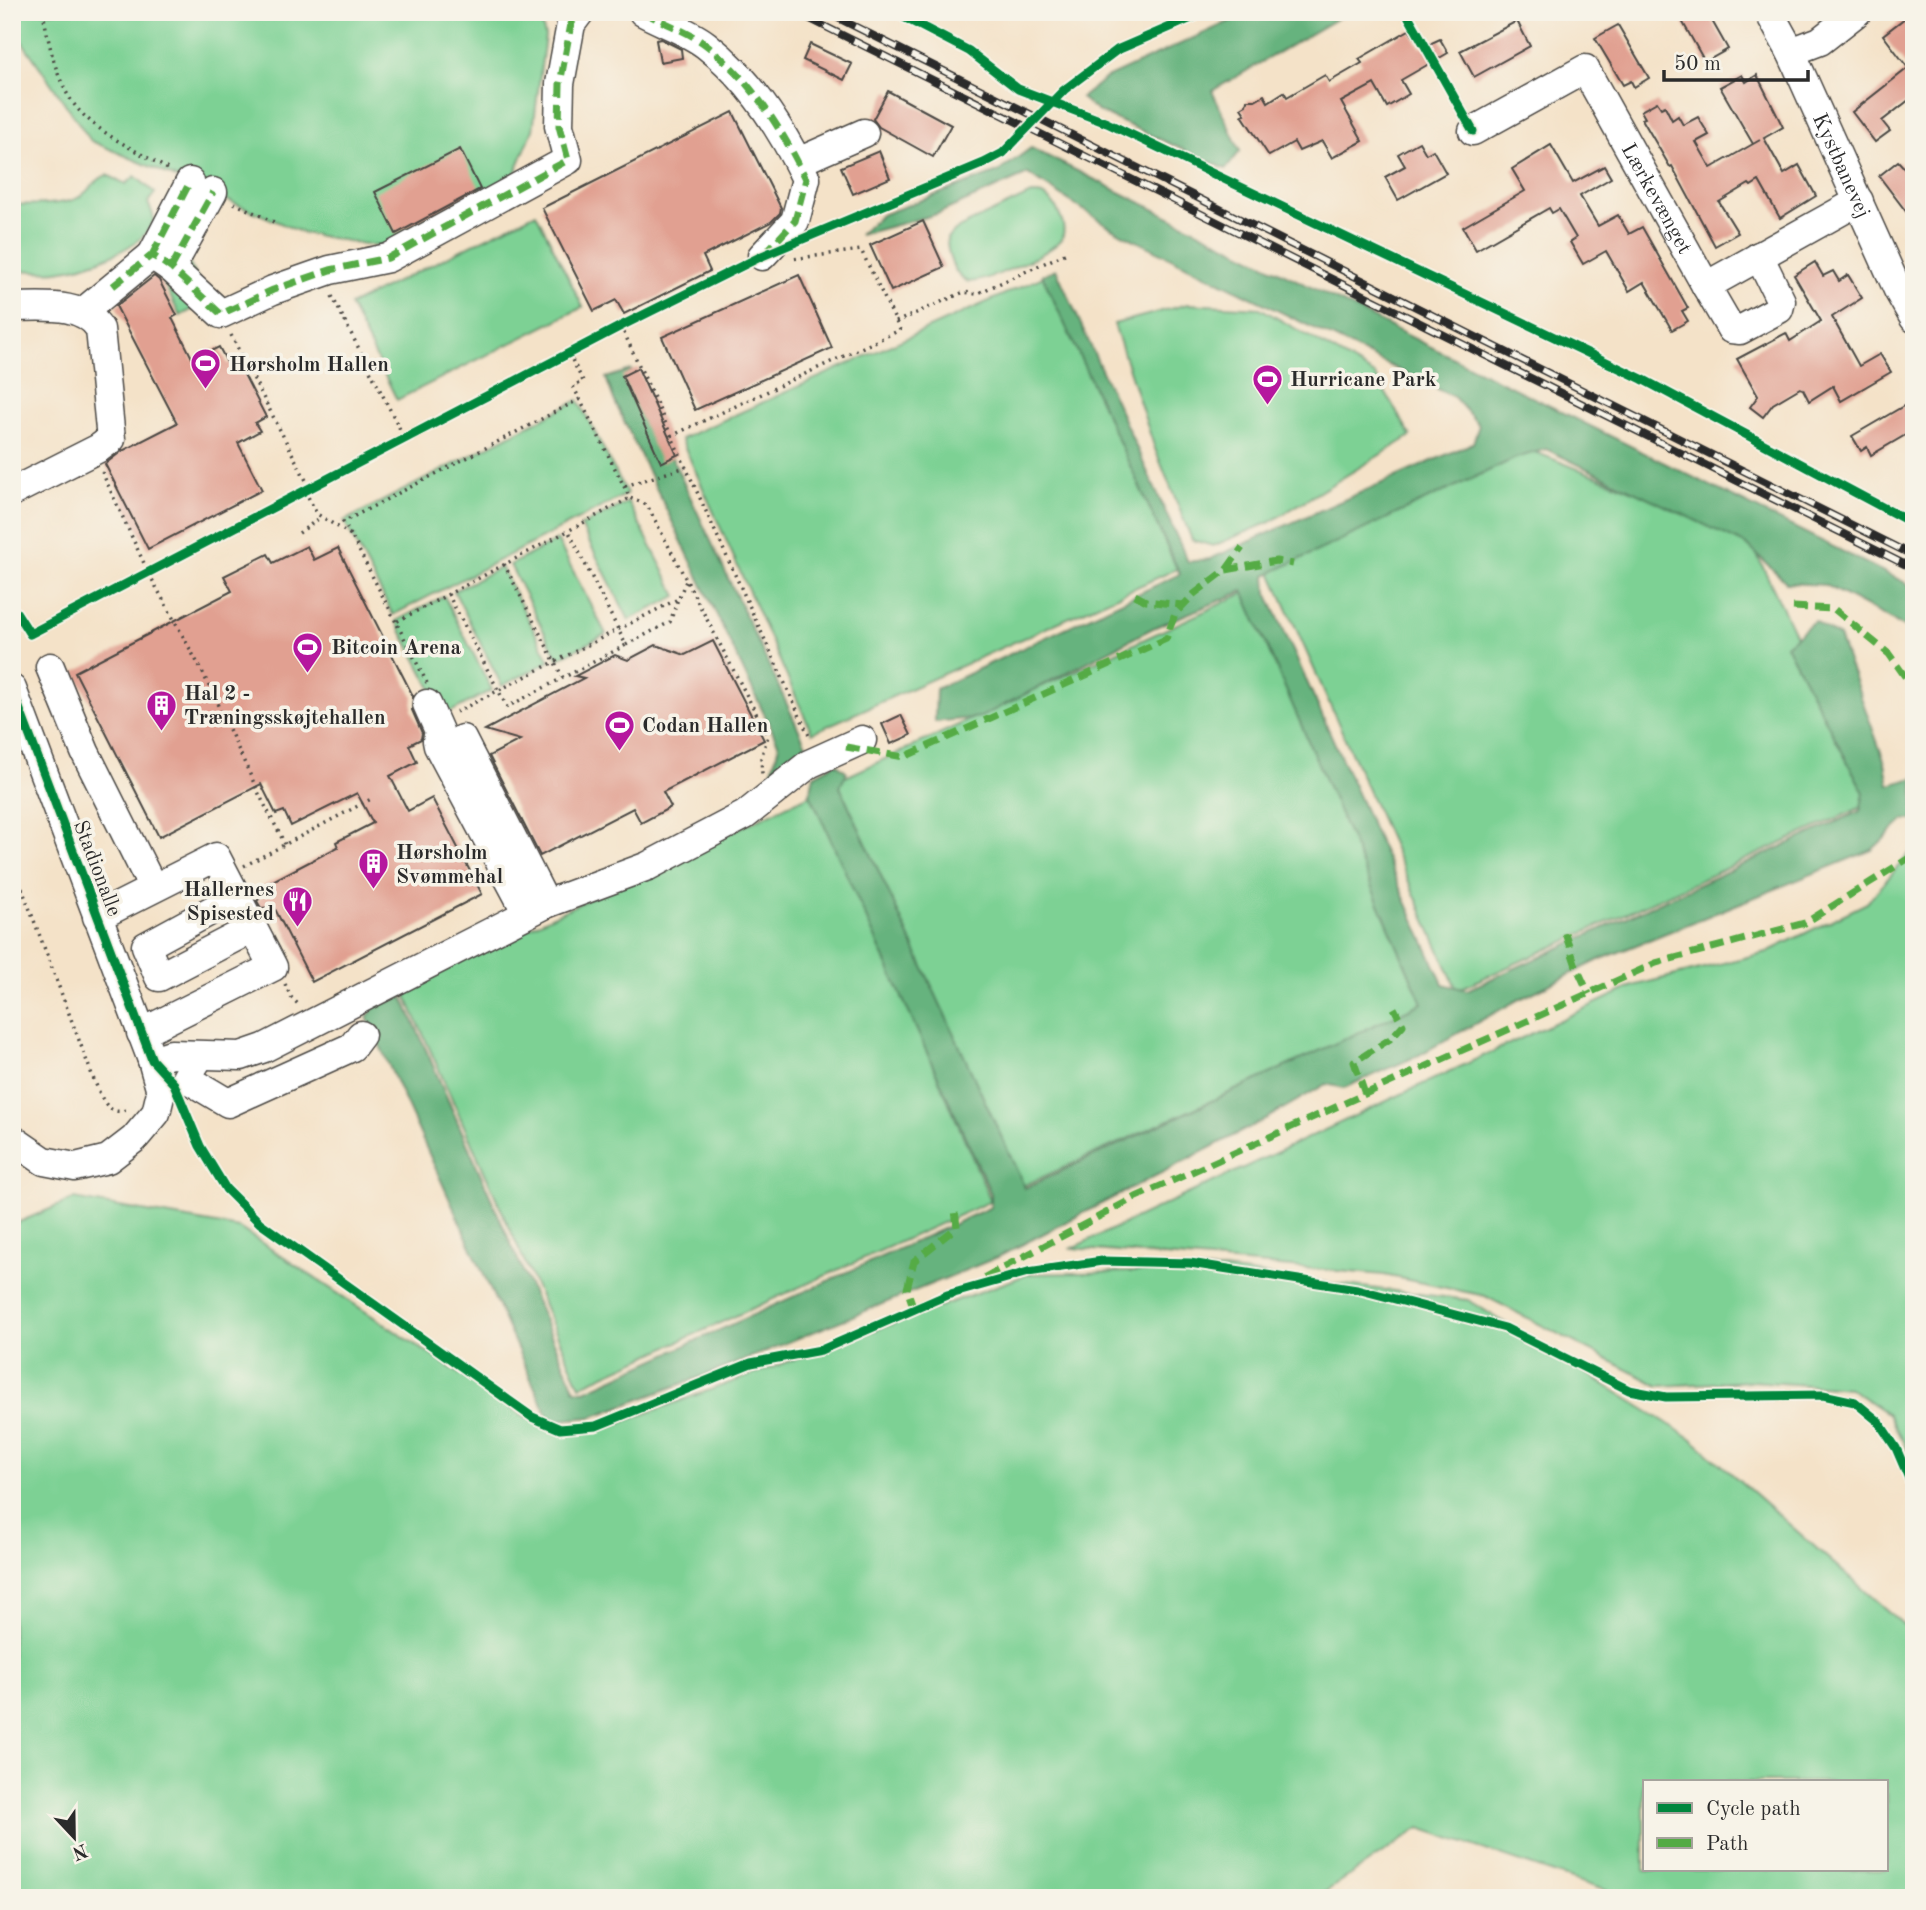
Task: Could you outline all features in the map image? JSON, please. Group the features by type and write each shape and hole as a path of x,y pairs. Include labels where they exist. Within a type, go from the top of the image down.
{"street":[{"path":"161,262 221,314 273,290 330,270 388,257 568,160 559,126 560,84 570,24 580,12"},
{"path":"643,12 705,44 754,90 798,162 806,179 795,221 762,256"},
{"name":"Kystbanevej","path":"1769,12 1791,52 1898,290 1914,318"},
{"path":"1791,52 1820,41 1857,12"},
{"name":"Lærkevænget","path":"1473,131 1586,69 1706,286"},
{"path":"798,162 864,132"},
{"path":"83,312 113,286 161,262 201,187"},
{"path":"1759,256 1781,301 1779,309 1740,330 1731,329 1706,286 1759,256 1859,201"},
{"path":"12,307 48,307 83,312 93,318 100,329 111,439 12,492"},
{"path":"50,667 85,752 153,888"},
{"name":"Stadionalle","path":"12,689 152,1060 161,1092 156,1114 134,1139 108,1159 75,1167 44,1161 12,1139"},
{"path":"430,699 439,731 436,741 438,746 536,908"},
{"path":"462,739 536,908"},
{"path":"152,1060 171,1055 241,1056 264,1048 536,908 648,866 745,815 809,764 862,740"},
{"path":"97,917 216,857 273,967 141,1033"},
{"path":"232,886 146,946 159,976 253,928"},
{"path":"200,1056 186,1078 228,1103 352,1048 361,1035"}],"path":[{"path":"43,12 53,57 63,84 77,107 104,131 201,187 276,223"},
{"path":"671,436 900,330 860,250 780,261 762,256"},
{"path":"896,322 964,292 976,294 1069,252"},
{"path":"332,296 405,439"},
{"path":"221,314 308,489 317,514 351,535"},
{"path":"611,332 633,321"},
{"path":"621,326 809,736 821,731"},
{"path":"557,360 579,348"},
{"path":"569,354 583,381 573,386 630,498 647,505 768,736 761,758 763,783 770,795"},
{"path":"430,699 396,622 344,522 580,399"},
{"path":"393,445 416,433"},
{"path":"92,451 148,572 202,671 285,844"},
{"path":"625,486 685,467"},
{"path":"293,497 322,482"},
{"path":"396,622 630,498"},
{"path":"299,533 321,517"},
{"path":"568,530 626,645"},
{"path":"504,564 563,678"},
{"path":"138,578 160,566"},
{"path":"449,594 507,706 670,622 687,579"},
{"path":"456,712 678,599"},
{"path":"232,886 285,844 373,797"},
{"path":"12,862 102,1098 106,1106 113,1111 128,1110 132,1104"},
{"path":"273,967 290,997 298,1004 319,1012 322,1018"}],"green space":[{"path":"21,12 539,12 545,36 533,130 508,190 397,250 303,233 91,141 21,40"},
{"path":"1250,12 1348,12 1212,91 1240,151 1226,169 1097,111 1081,98 1106,78"},
{"path":"1031,148 1914,587 1914,632 1826,585 1787,583 1747,545 1546,449 1516,458 1266,575 1267,593 1443,984 1467,990 1860,811 1864,793 1786,645 1814,621 1839,637 1885,763 1889,785 1914,778 1914,820 1904,820 1872,850 1599,960 1518,1000 1417,1056 1344,1088 1326,1084 1260,1122 998,1257 727,1367 592,1417 550,1421 367,1017 376,1005 403,997 575,1390 585,1391 991,1207 991,1194 810,794 814,775 836,763 847,772 840,787 1025,1188 1422,1003 1243,591 1153,628 981,717 935,722 936,689 1180,574 1042,275 1056,269 1188,562 1210,559 1473,443 1479,425 1454,397 1116,231 1028,174 937,214 859,235 881,215 998,172"},
{"path":"107,175 126,184 135,176 155,193 148,202 154,219 147,232 125,249 82,266 52,272 12,270 12,205 58,203 75,199"},
{"path":"1031,194 1047,198 1060,215 1063,236 1060,241 1043,253 999,274 974,281 961,278 951,262 947,238 960,227"},
{"path":"536,213 583,307 397,400 350,305"},
{"path":"189,263 209,301 180,316 161,277"},
{"path":"1045,276 1177,569 812,733 681,439"},
{"name":"Hurricane Park","path":"1188,304 1260,308 1375,375 1411,436 1270,522 1213,546 1192,540 1155,449 1114,324"},
{"path":"631,370 813,760 780,791 771,774 779,745 606,378"},
{"path":"578,400 627,494 393,615 344,521"},
{"path":"1530,450 1748,536 1875,801 1457,990 1270,570"},
{"path":"628,502 677,596 629,620 581,526"},
{"path":"557,540 606,634 558,659 510,565"},
{"path":"501,567 550,661 502,686 454,591"},
{"path":"1257,587 1432,1001 1023,1186 837,781"},
{"path":"444,596 492,690 445,715 396,621"},
{"path":"816,792 991,1201 580,1386 402,987"},
{"path":"1914,848 1914,1462 1888,1414 1849,1388 1752,1381 1659,1386 1485,1296 1384,1275 1072,1248 1633,986 1767,952 1867,903"},
{"path":"74,1199 239,1228 525,1417 577,1434 625,1421 1029,1274 1223,1270 1468,1300 1691,1438 1914,1634 1914,1898 1628,1898 1420,1828 1316,1898 12,1898 12,1225"}],"building":[{"path":"1677,12 1707,12 1728,49 1705,62"},
{"path":"1905,18 1914,29 1914,96 1882,121 1890,131 1875,142 1852,112 1908,68 1883,35"},
{"path":"1517,21 1530,46 1474,77 1460,51"},
{"path":"1618,25 1649,78 1634,87 1631,81 1623,85 1595,38"},
{"path":"1409,30 1421,48 1440,39 1448,53 1401,80 1409,94 1387,107 1374,84 1341,102 1363,141 1332,158 1322,141 1299,151 1294,142 1269,156 1242,115 1245,114 1241,108 1246,105 1247,100 1255,100 1264,95 1268,102 1284,92 1287,97 1325,75 1329,82 1362,63 1359,59"},
{"path":"661,39 681,49 682,58 660,62 656,40"},
{"path":"810,44 852,64 844,80 803,60"},
{"path":"1742,75 1746,82 1757,75 1783,127 1764,138 1784,174 1799,165 1816,196 1780,218 1759,181 1751,186 1749,184 1719,202 1738,233 1715,246 1672,166 1670,167 1642,119 1645,118 1641,111 1657,102 1661,108 1665,106 1672,120 1678,116 1683,125 1698,117 1709,135 1696,142 1711,168 1753,144 1720,87"},
{"path":"888,91 951,125 933,157 879,127 873,119"},
{"path":"733,112 781,208 780,213 771,222 703,256 710,271 624,314 616,300 594,311 542,208"},
{"path":"1419,142 1426,154 1433,150 1446,173 1398,200 1385,177 1405,166 1398,154"},
{"path":"1551,145 1573,183 1604,166 1611,178 1580,196 1598,226 1618,215 1629,234 1642,227 1688,308 1682,311 1688,321 1672,330 1644,282 1629,291 1606,251 1583,264 1570,242 1576,238 1559,209 1552,213 1549,208 1476,250 1463,227 1525,191 1512,169"},
{"path":"460,149 480,189 396,234 375,192"},
{"path":"879,151 890,178 853,194 841,167"},
{"path":"1898,161 1907,171 1914,166 1914,222 1879,176"},
{"path":"923,221 944,267 891,291 870,245"},
{"path":"1815,262 1823,276 1833,271 1839,281 1848,275 1862,298 1832,317 1859,366 1880,354 1891,372 1841,401 1833,386 1809,401 1800,388 1773,404 1763,417 1750,407 1758,396 1737,359 1786,333 1790,341 1821,321 1794,275"},
{"path":"799,275 832,348 695,410 662,337"},
{"name":"Hørsholm Hallen","path":"154,276 159,280 177,315 172,318 193,360 219,347 228,364 236,359 266,417 255,423 260,431 238,443 262,490 148,549 105,464 122,451 177,423 116,306"},
{"path":"638,368 677,455 661,463 622,376"},
{"path":"1914,400 1914,430 1871,455 1867,447 1861,451 1852,436"},
{"path":"307,546 314,560 338,548 413,696 412,710 422,733 421,739 409,745 417,762 390,776 408,811 432,798 482,894 312,982 274,907 261,908 257,901 266,892 263,886 338,847 336,842 373,823 357,793 291,826 284,811 276,814 261,784 159,837 75,672 232,591 224,576 268,554 273,563"},
{"name":"Codan Hallen","path":"713,641 764,740 663,792 671,807 641,823 633,808 540,856 489,756 520,740 485,730 584,678 575,676 615,655 628,660 656,645 685,655"},
{"path":"901,715 911,735 891,744 882,724"}],"railway":[{"path":"796,12 1914,569"},
{"path":"826,12 1914,556"}],"marked path":[{"path":"113,286 152,255 171,268 221,314 273,290 330,270 388,258 568,160 559,126 560,84 571,24 580,12"},
{"path":"643,12 691,35 722,59 764,106 797,160 806,179 795,221 769,249"},
{"path":"152,255 190,182"},
{"path":"171,268 213,192"},
{"path":"846,747 904,757 1166,639 1175,614 1194,594 1226,570 1242,548"},
{"path":"1226,570 1276,561 1293,564"},
{"path":"1135,595 1146,601 1183,605"},
{"path":"1793,607 1834,609 1889,654 1914,689"},
{"path":"985,1277 1136,1197 1656,963 1805,923 1914,855"},
{"path":"1565,933 1589,994"},
{"path":"1365,1094 1354,1062 1390,1039 1403,1025 1394,1008"},
{"path":"914,1309 907,1289 914,1261 957,1227 955,1210"}],"cycle path":[{"path":"894,12 969,51 1018,89 1107,123 1642,379 1914,524"},
{"path":"12,612 16,612 30,634 621,326 762,256 984,163 1003,153 1064,90 1117,50 1205,12"},
{"path":"1406,12 1473,131"},
{"path":"12,689 152,1060 174,1084 200,1146 226,1189 260,1223 532,1417 560,1429 596,1426 751,1363 821,1350 947,1295 1028,1272 1102,1261 1190,1263 1357,1289 1505,1328 1629,1390 1666,1397 1823,1395 1855,1402 1878,1421 1896,1448 1914,1490"}],"place":[{"name":"Hørsholm Hallen","path":"206,391"},
{"name":"Hurricane Park","path":"1267,406"},
{"name":"Bitcoin Arena","path":"308,674"},
{"name":"Hal 2 - Træningsskøjtehallen","path":"161,732"},
{"name":"Codan Hallen","path":"619,752"},
{"name":"Hørsholm Svømmehal","path":"373,891"},
{"name":"Hallernes Spisested","path":"297,928"}]}
